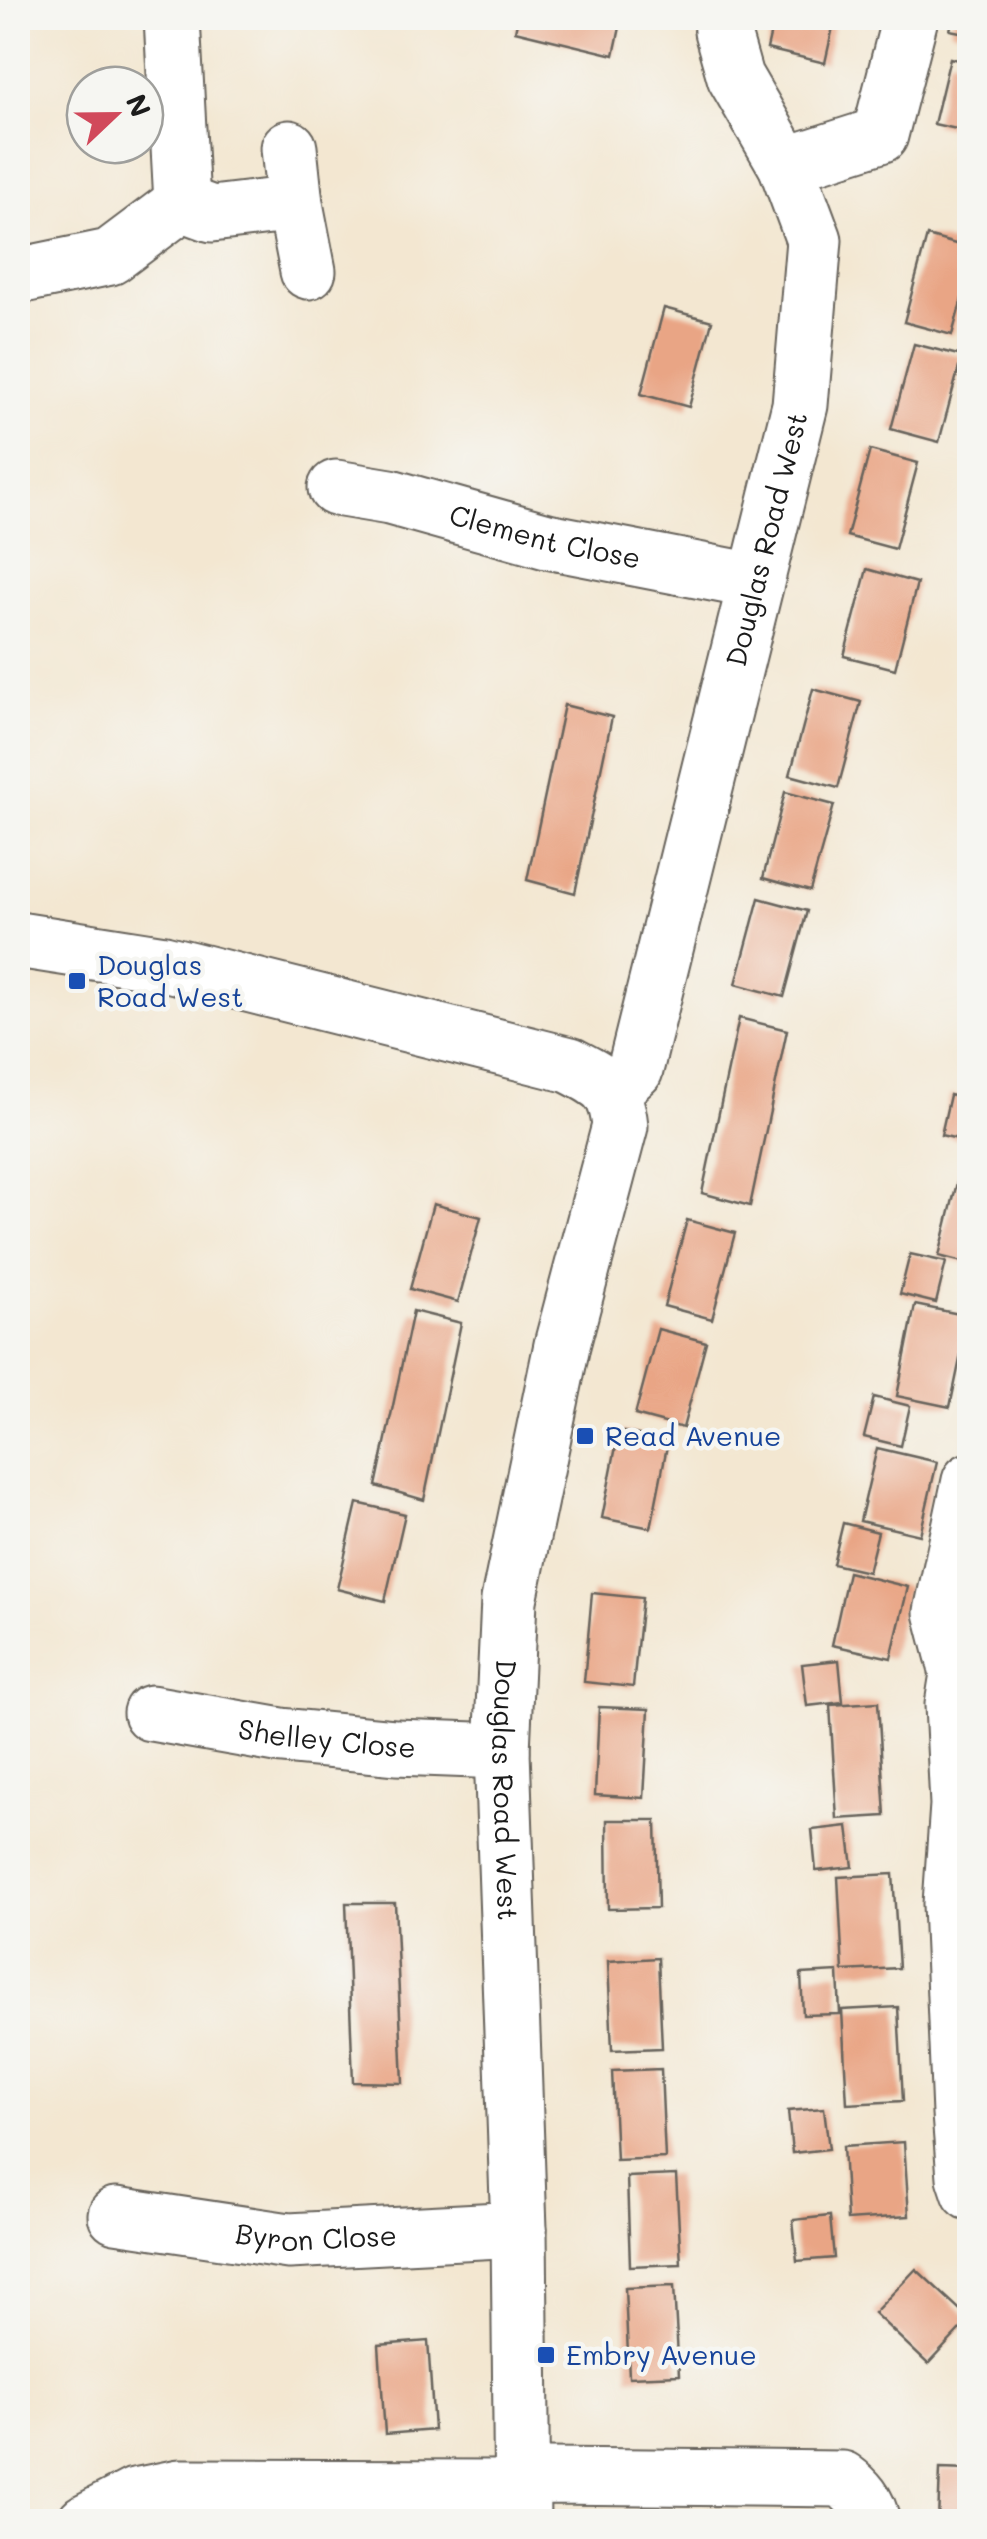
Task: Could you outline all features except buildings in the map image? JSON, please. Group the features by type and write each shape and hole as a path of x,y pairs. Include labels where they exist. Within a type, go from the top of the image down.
{"street":[{"path":"172,18 182,202"},
{"path":"721,18 735,77 786,165 880,135 910,18"},
{"path":"289,148 294,204 308,271"},
{"name":"Douglas Road West","path":"522,2503 519,2229 502,1751 509,1600 562,1345 620,1126 612,1092 634,1070 800,405 814,240 786,165"},
{"path":"182,202 212,214 294,204"},
{"path":"18,276 110,257 182,202"},
{"name":"Clement Close","path":"336,488 390,498 547,541 754,581"},
{"path":"18,940 164,963 570,1064 598,1079 612,1092"},
{"path":"970,1481 942,1612 964,1667 952,1705 963,1856 951,1904 960,2114 965,2177 970,2192"},
{"name":"Shelley Close","path":"151,1713 282,1736 396,1747 502,1751"},
{"name":"Byron Close","path":"116,2215 289,2241 519,2229"},
{"path":"85,2522 135,2496 180,2504 500,2488 522,2503 547,2476 842,2479 858,2491 872,2522"}],"place":[{"name":"Douglas Road West","path":"77,981"},
{"name":"Read Avenue","path":"585,1436"},
{"name":"Embry Avenue","path":"546,2355"}]}
